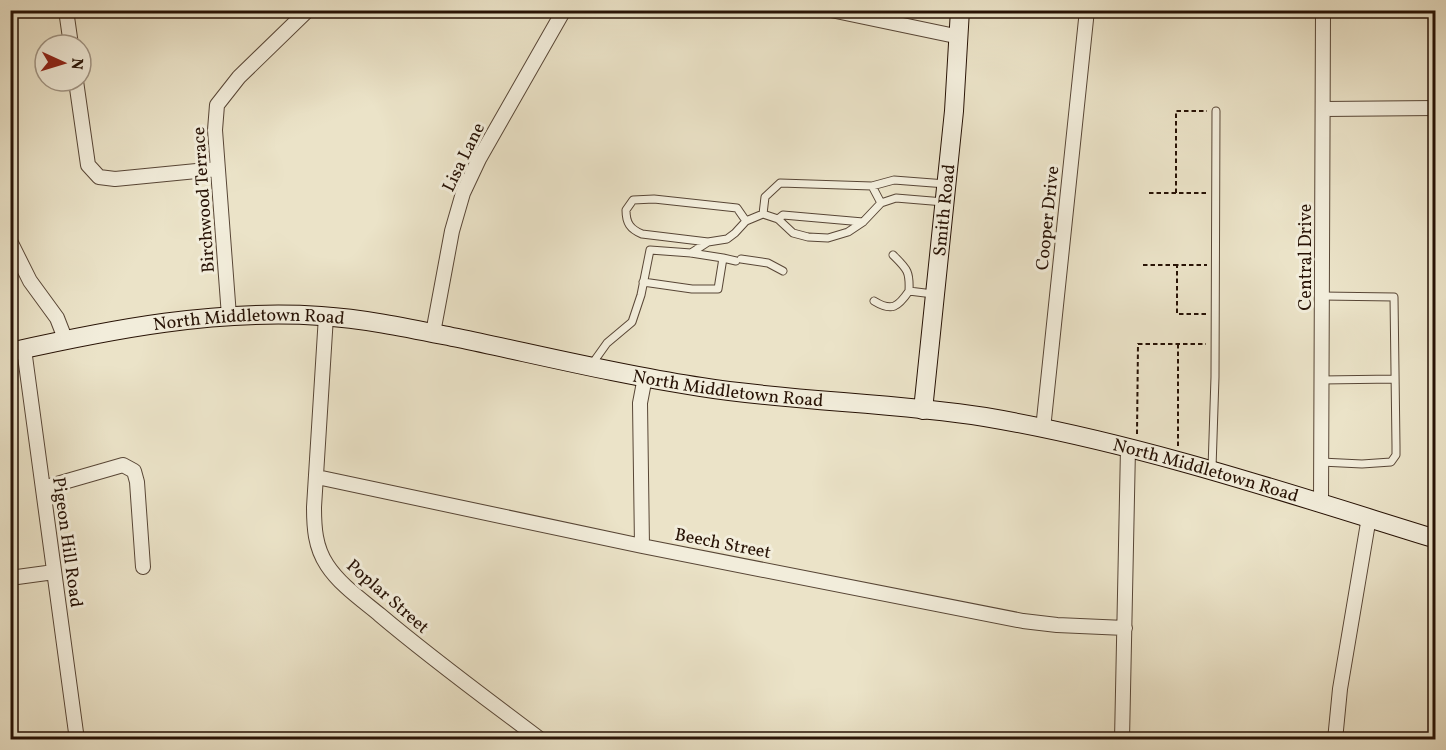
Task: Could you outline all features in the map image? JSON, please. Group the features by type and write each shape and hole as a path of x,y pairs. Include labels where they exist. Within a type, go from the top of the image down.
{"street":[{"path":"66,10 69,33"},
{"name":"Birchwood Terrace","path":"229,316 217,169 215,130 217,105 239,77 308,10"},
{"name":"Lisa Lane","path":"433,333 452,231 463,193 479,159 564,10"},
{"path":"831,10 960,37"},
{"name":"Smith Road","path":"923,410 946,193 960,37 960,10"},
{"name":"Cooper Drive","path":"1043,429 1087,10"},
{"name":"Central Drive","path":"1321,503 1323,10"},
{"path":"78,93 88,165 99,177 115,179 217,169"},
{"path":"1324,109 1436,108"},
{"path":"10,241 30,281 57,318 66,341"},
{"name":"North Middletown Road","path":"17,350 185,319 275,314 326,316 433,333 645,377 750,394 983,417 1132,443 1212,472 1436,539"},
{"name":"Poplar Street","path":"326,316 314,507 316,537 321,554 334,573 402,634 541,740"},
{"name":"Pigeon Hill Road","path":"17,350 43,488 76,740"},
{"path":"642,546 640,403 645,377"},
{"path":"1122,740 1132,443"},
{"path":"43,488 123,465 134,471 137,482 143,567"},
{"name":"Beech Street","path":"317,477 642,546 1023,621 1125,628"},
{"path":"1335,740 1340,689 1369,518"},
{"path":"10,578 54,572"}],"lane":[{"path":"1212,472 1216,111"},
{"path":"763,214 765,197 780,183 872,186 894,180 946,193"},
{"path":"872,186 881,203"},
{"path":"746,221 737,208 654,199 633,200 626,210 628,224 632,230 642,234 708,242 727,239 746,221 763,214 778,219 793,233 808,237 828,238 848,232 863,222 881,203 896,198 946,193"},
{"path":"778,219 783,215 863,222"},
{"path":"691,253 708,242"},
{"path":"591,366 607,344 632,322 650,250 768,263 783,271"},
{"path":"874,301 891,308 901,303 909,291 908,269 893,255"},
{"path":"643,282 692,289 718,289 723,258"},
{"path":"909,291 935,294"},
{"path":"1322,296 1394,297 1396,455 1391,462 1362,464 1322,462"},
{"path":"1322,380 1395,380"}],"path":[{"path":"1176,193 1176,111 1216,111"},
{"path":"1149,193 1216,193"},
{"path":"1143,265 1216,265"},
{"path":"1177,265 1177,314 1208,314"},
{"path":"1132,443 1138,344 1215,343"},
{"path":"1178,344 1178,448"}]}
